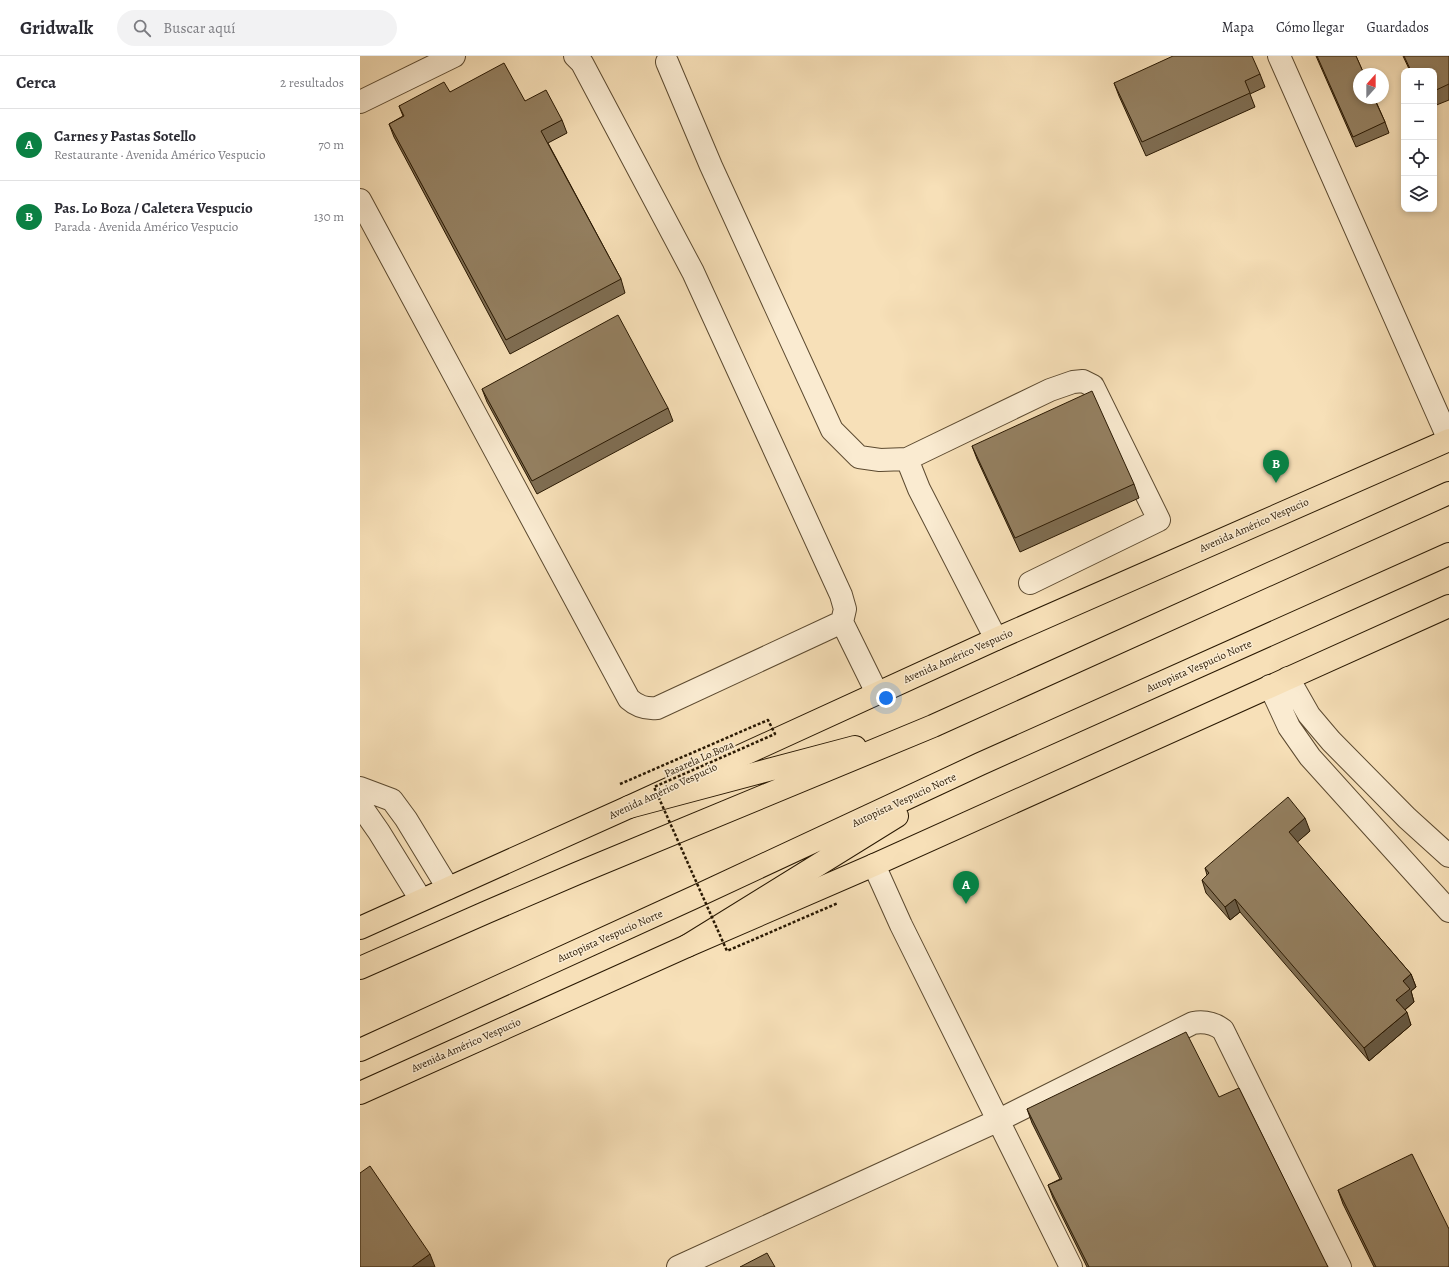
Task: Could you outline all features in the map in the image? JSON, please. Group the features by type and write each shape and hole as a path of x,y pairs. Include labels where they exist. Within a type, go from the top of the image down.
{"main road":[{"name":"Avenida Américo Vespucio","path":"360,928 996,639 1449,440"},
{"path":"360,968 543,888 933,726 1449,493"},
{"name":"Autopista Vespucio Norte","path":"360,1050 697,896 980,764 1449,554"},
{"name":"Avenida Américo Vespucio","path":"360,1093 687,946 874,865 1449,606"},
{"path":"629,807 933,726"},
{"path":"687,946 980,764"}],"lane":[{"path":"360,102 454,56"},
{"path":"575,56 582,63 693,272 841,595 845,609 842,622 877,693"},
{"path":"1279,56 1449,440"},
{"path":"667,62 711,166 832,430 859,457 880,460 907,459 1050,390 1073,382 1083,381 1093,386 1159,520 1030,583"},
{"path":"360,200 629,699 640,707 649,709 657,708 842,622"},
{"path":"907,459 919,489 996,639"},
{"path":"1279,682 1331,741 1407,818 1449,856"},
{"path":"1279,682 1289,727 1298,742 1449,911"},
{"path":"360,788 392,800 406,819 448,888"},
{"path":"360,803 420,900"},
{"path":"874,865 901,925 1071,1267"},
{"path":"678,1267 999,1120 1193,1023 1202,1022 1217,1026 1223,1030 1340,1267"}],"path":[{"name":"Pasarela Lo Boza","path":"620,784 768,720 775,734 654,787 727,951 838,903"}],"building":[{"path":"1173,56 1252,56 1260,74 1245,81 1250,93 1142,142 1114,83"},
{"path":"1317,56 1356,56 1361,68 1353,68 1353,104 1377,104 1385,122 1353,137"},
{"path":"1404,56 1449,56 1449,84 1437,90 1437,68 1410,68"},
{"path":"504,63 525,101 546,90 562,120 541,131 621,279 506,340 389,124 404,116 399,106 444,82 450,92"},
{"path":"618,315 668,408 532,481 482,389"},
{"path":"1092,391 1134,484 1015,538 972,446"},
{"path":"1288,797 1305,818 1289,832 1411,974 1403,981 1410,989 1396,1000 1407,1012 1364,1048 1235,899 1225,907 1202,880 1209,873 1205,868"},
{"path":"1186,1032 1219,1097 1239,1088 1328,1267 1089,1267 1048,1185 1062,1179 1027,1109"},
{"path":"1412,1154 1449,1229 1449,1267 1376,1267 1338,1190"},
{"path":"370,1166 430,1254 412,1267 360,1267 360,1173"},
{"path":"767,1253 775,1267 740,1267"}],"place":[{"name":"Pas. Lo Boza / Caletera Vespucio","path":"1276,483"},
{"name":"Carnes y Pastas Sotello","path":"966,904"}]}
